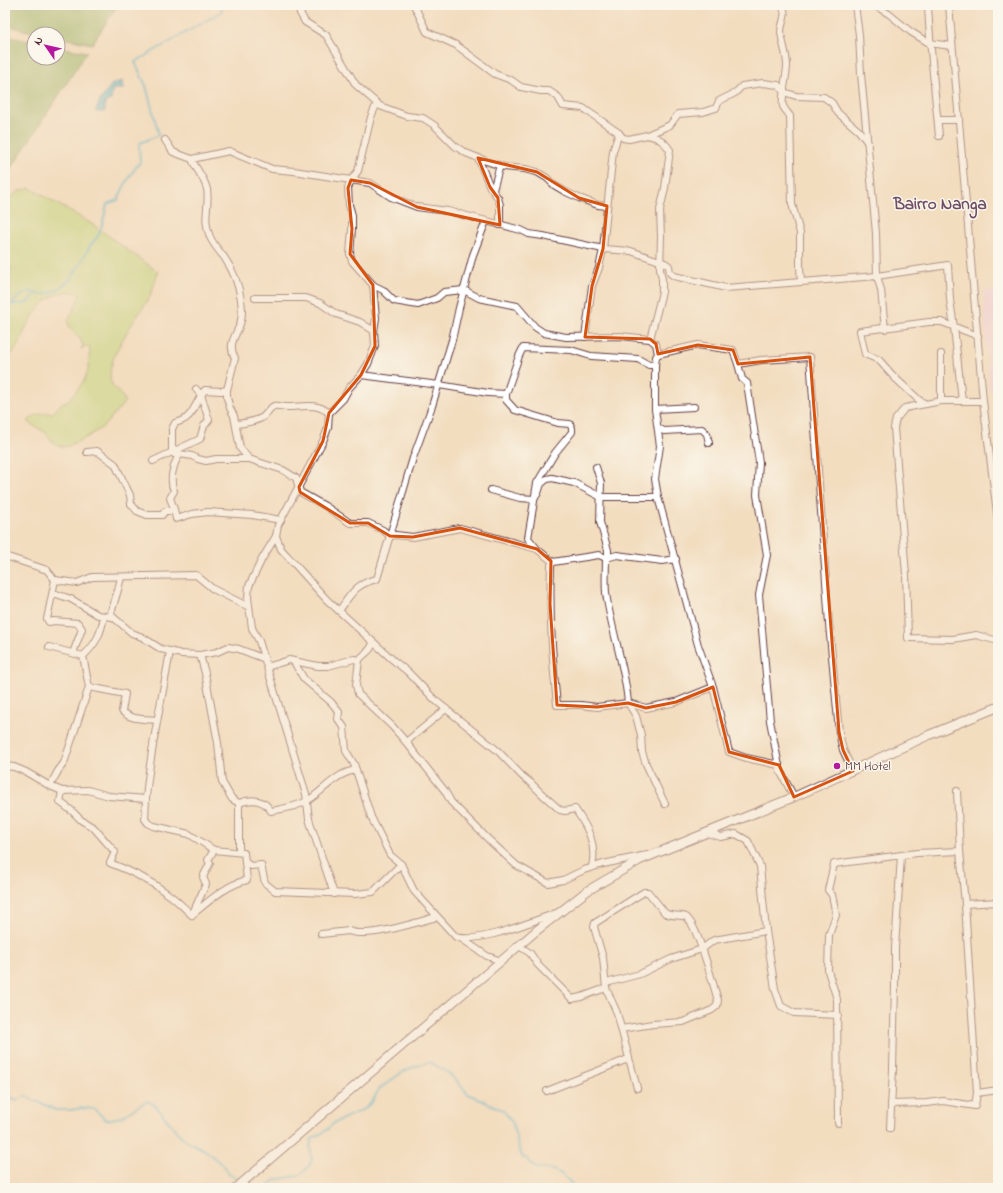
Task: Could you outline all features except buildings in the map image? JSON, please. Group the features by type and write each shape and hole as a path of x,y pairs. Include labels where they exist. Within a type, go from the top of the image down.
{"main road":[{"path":"237,1188 518,946 587,890 640,860 794,797 929,735 998,707"}],"street":[{"path":"414,5 427,32 456,45 496,74 511,80 522,87 540,91 549,91 558,97 563,106 583,108 620,133 623,138 628,139 647,134 670,125 678,114 703,112 716,108 719,100 735,93 742,86 763,83 778,86 784,92 796,96 824,98 832,103 838,113 860,131 868,143"},
{"path":"781,5 784,9 785,18 781,30 787,68 783,106 790,116 792,204 800,233 801,282"},
{"path":"855,5 859,35 861,74 876,233 877,276 881,290 885,329"},
{"path":"874,5 929,43 952,46"},
{"path":"928,5 929,43 933,66 939,136"},
{"path":"949,5 983,401 998,521"},
{"path":"300,13 305,22 326,35 356,85 380,106 407,116 423,118 434,125 455,146 478,158 500,165 537,172 564,191 598,205 607,206"},
{"path":"377,103 371,118 358,171 351,180 348,188 349,205 352,214 350,254 352,261 373,285 383,290 394,301 418,305 437,298 444,292 464,290 479,298 518,306 535,327 544,333 566,337 620,336 650,339 656,344 658,354 655,365 656,409 660,446 655,479 658,497 698,646 713,686 729,752 746,758 779,765"},
{"path":"938,120 959,120"},
{"path":"585,336 592,286 599,268 603,249 613,151 620,133"},
{"path":"647,134 657,137 665,142 670,150 665,188 660,210 660,260 662,292 650,339"},
{"path":"165,140 173,152 192,159 229,151 272,169 370,183 391,196 417,207 448,212 486,221 522,230 529,234 603,249 631,251 660,260 669,266 670,273 674,276 726,288 877,276 948,265 950,300 962,401"},
{"path":"478,158 490,187 498,198 500,205 500,225"},
{"path":"192,159 195,167 204,180 207,191 205,220 210,238 232,271 240,290 243,312 240,324 233,338 232,353 235,358 227,390 227,398 234,416 240,448 249,459"},
{"path":"493,190 500,165"},
{"path":"339,611 356,588 368,581 377,579 413,458 439,385 473,255 486,221"},
{"path":"334,894 309,819 303,784 260,641 252,628 248,598 249,586 262,559 276,536 280,520 324,441 328,428 329,413 343,399 349,388 361,375 368,364 375,346 374,331 376,318 373,285"},
{"path":"255,298 306,298 320,303 336,314 360,322 374,331"},
{"path":"926,404 919,400 894,377 879,360 865,354 860,332 929,322 942,322 978,336"},
{"path":"658,354 698,345 733,350 742,379 747,383 759,462 757,495 767,555 759,595 770,721 780,771 794,797"},
{"path":"655,365 649,365 638,359 591,356 571,350 523,348 506,394 506,400 515,410 558,423 570,424 572,428 572,432 555,453 537,483 528,538 537,549 553,562 599,555 606,558 617,555 662,561 676,560"},
{"path":"941,354 941,401"},
{"path":"738,364 761,360 810,357 839,732 843,750 853,771"},
{"path":"361,375 488,393 506,394"},
{"path":"153,461 200,439 204,426 209,420 201,395 196,389"},
{"path":"177,459 172,451 172,430 175,423 185,419 193,411 205,390 227,390"},
{"path":"983,401 941,401 905,408 896,419 894,428 906,574 908,638 953,639 976,635 998,641"},
{"path":"236,424 251,422 264,416 274,406 286,407 309,405 319,407 329,413"},
{"path":"656,409 694,408"},
{"path":"658,428 664,431 702,429 707,434 709,443"},
{"path":"87,452 97,451 115,464 130,495 132,504 137,511 155,516 162,515 165,511 174,511"},
{"path":"280,520 252,515 208,512 192,514 176,519 170,498 174,491 171,481 177,459 180,454 185,454 206,461 216,459 249,459 283,470 296,478 300,492 325,506 350,523 368,523 383,530 390,536"},
{"path":"596,467 601,483 600,522 608,550 608,555 606,558 606,592 627,687 628,703 636,716 641,735 642,752 646,764 664,804"},
{"path":"534,499 542,484 547,479 552,478 574,483 600,497 658,497"},
{"path":"490,490 520,498 534,499"},
{"path":"390,536 396,535 413,537 460,528 537,549"},
{"path":"276,536 281,549 327,600 408,672 434,700 498,751 522,776 531,782 560,810 565,811 575,809 593,840 592,867"},
{"path":"5,556 47,570 55,580 77,583 92,577 131,578 196,575 213,589 249,607"},
{"path":"553,562 551,565 550,604 552,660 557,705 581,705 596,707 628,703 646,708 676,702 713,686"},
{"path":"113,617 111,613 121,577"},
{"path":"55,580 47,620 49,622 78,623 82,629 72,654"},
{"path":"53,593 70,599 90,611 104,616 113,617 132,633 142,637 161,649 181,654 200,655 217,652 228,647 240,649 265,659"},
{"path":"49,647 82,656 92,648 101,631 104,616"},
{"path":"373,642 373,647 359,660 356,685 358,694 392,726 406,742 445,791 451,802 483,835 516,865 548,883 563,880 592,867 644,855 656,854"},
{"path":"170,651 148,769 146,819 148,823 154,826 189,834 214,850 244,853 246,863 247,880 227,887 192,915"},
{"path":"200,655 205,673 218,743 222,782 232,799 239,803"},
{"path":"50,786 64,763 89,687 82,656"},
{"path":"267,666 289,660 294,662 328,666 354,659 359,660"},
{"path":"294,662 304,678 331,702 339,712 338,719 344,728 346,751 356,770 371,817 390,855 401,864 414,891 456,937 462,939 487,956 501,961"},
{"path":"89,687 125,694 122,711 124,714 137,718 156,720"},
{"path":"406,742 446,709"},
{"path":"5,766 14,767 26,772 62,791 88,790 109,796 146,799"},
{"path":"239,803 247,800 262,802 271,811 292,806 307,801 348,771 356,770"},
{"path":"62,791 60,802 81,820 94,828 115,852 110,863 146,879 169,895 192,915"},
{"path":"891,1104 943,1101 975,1106 977,1093 957,791"},
{"path":"239,803 239,852"},
{"path":"707,833 721,837 736,834 748,841 760,866 766,931 775,989 781,1006 794,1013 838,1015"},
{"path":"192,915 206,884 203,877 210,863 208,860 214,850"},
{"path":"838,1123 838,999 828,970 829,935 836,915 832,895 828,890 834,864 917,853 960,851"},
{"path":"890,1128 894,1054 895,948 901,856"},
{"path":"246,863 250,866 261,866 264,883 275,891 334,894 373,892 401,864"},
{"path":"621,1029 653,1024 682,1022 712,1010 717,1006 718,1000 702,949 690,920 684,916 668,915 648,892 644,892 594,924 603,958 606,986 617,1013 628,1059 637,1088"},
{"path":"965,904 998,902"},
{"path":"462,939 485,936 510,930 560,912"},
{"path":"321,934 348,931 353,933 390,930 437,917"},
{"path":"518,946 530,953 538,965 572,999 581,997 640,974 671,959 702,949 714,940 766,931"},
{"path":"487,956 490,970"},
{"path":"547,1091 628,1059"},
{"path":"977,1093 998,1090"}],"highlighted area":[{"path":"478,158 537,172 579,198 607,206 603,249 592,286 585,337 650,339 656,344 658,354 698,345 733,350 738,364 810,357 839,732 843,750 853,771 794,797 779,765 729,752 713,687 676,702 646,708 628,703 597,707 557,705 550,604 551,561 537,549 460,528 413,537 390,536 368,523 350,523 300,492 299,487 323,441 329,413 361,375 375,346 373,285 350,254 352,229 348,188 351,180 370,183 417,207 500,225 498,198 490,187"}],"shaded area":[{"path":"998,290 998,392 989,391 983,291"}],"green space":[{"path":"5,5 118,5 92,44 66,39 66,26 26,26 26,31 5,24"},
{"path":"5,36 26,40 26,66 66,66 66,48 87,52 5,178"},
{"path":"30,188 92,224 158,272 150,295 122,341 111,366 110,377 113,386 124,398 124,403 103,427 84,439 65,447 55,445 45,432 28,421 31,418 43,413 53,413 61,404 70,399 84,381 88,370 90,348 85,346 81,350 83,345 80,339 69,327 68,322 80,295 74,292 69,292 50,298 39,308 30,320 12,354 5,340 5,315 12,304 10,296 11,269 5,252 5,201 19,191"}],"water":[{"path":"122,81 124,89 113,89 111,100 105,103 105,112 95,112 100,100 112,84"}],"waterway":[{"path":"5,311 19,297 29,291 38,294 49,293 57,290 69,280 99,234 107,204 118,200 133,171 140,162 140,143 159,135 146,86 135,62 221,12 223,5"},
{"path":"13,304 20,304 30,301 34,295"},
{"path":"266,1188 275,1180 301,1174 309,1166 312,1160 310,1147 312,1139 327,1130 334,1123 364,1109 372,1102 379,1089 397,1076 408,1069 429,1062 447,1072 468,1094 503,1110 512,1122 523,1158 527,1158 535,1167 553,1170 560,1173 575,1188"},
{"path":"5,1091 12,1098 18,1100 25,1096 56,1110 83,1108 94,1109 106,1120 121,1117 147,1101 155,1105 178,1133 187,1141 205,1150 225,1167 229,1174 235,1177 239,1182"}],"place":[{"name":"MM Hotel","path":"837,766"}],"district":[{"name":"Bairro Nanga","path":"940,204"}]}
